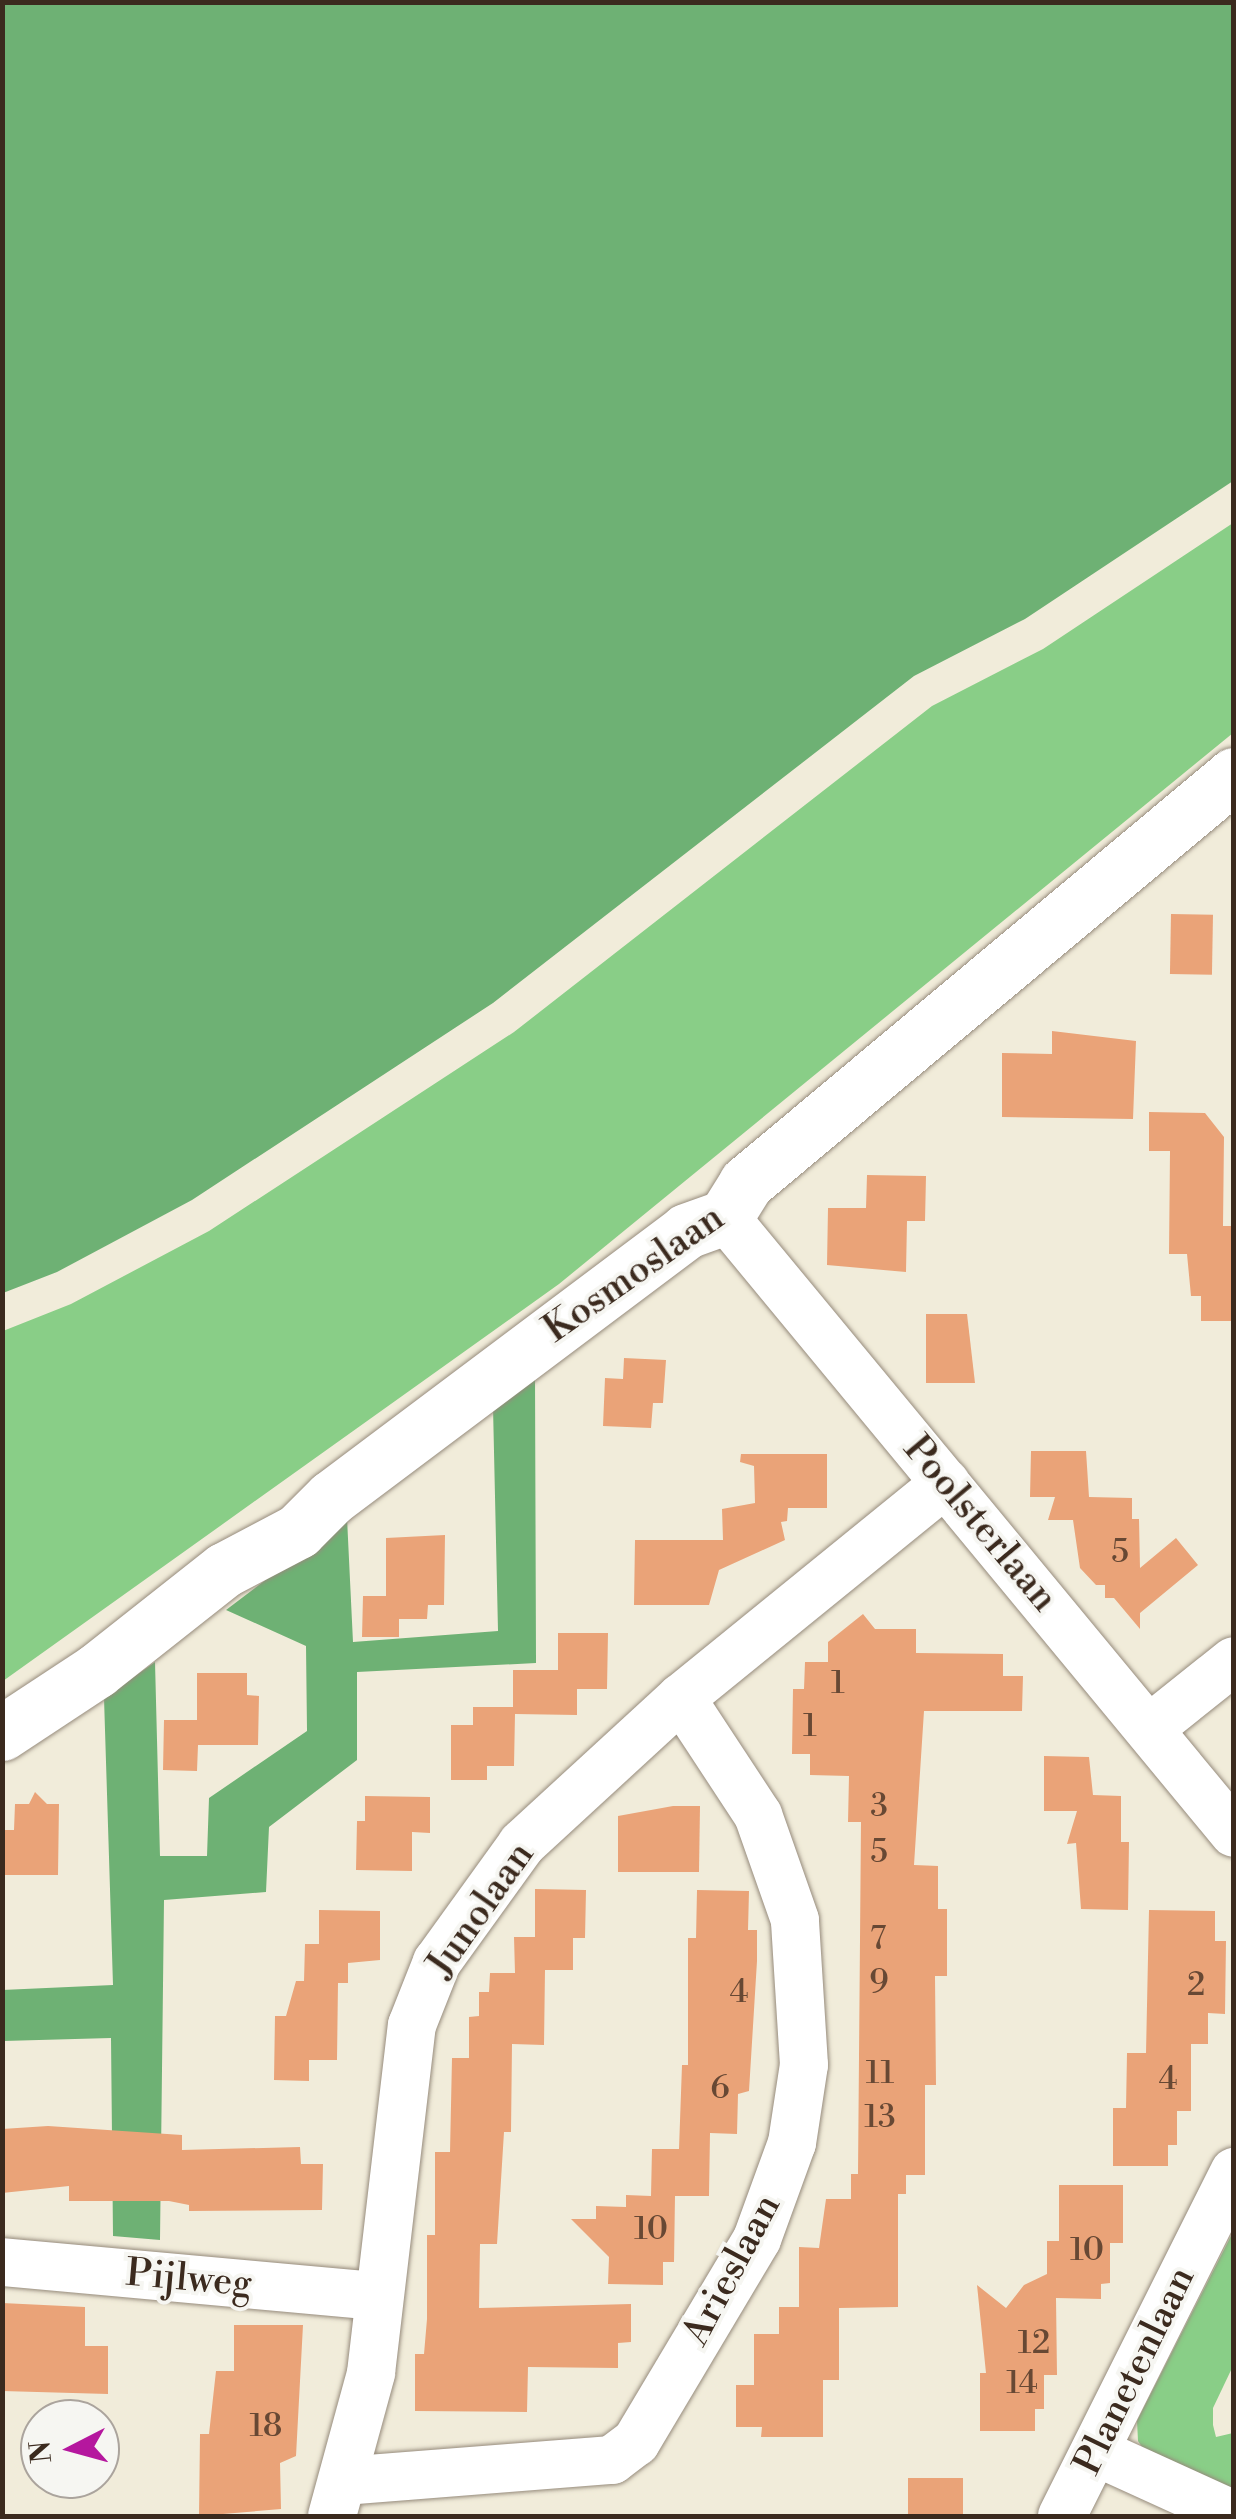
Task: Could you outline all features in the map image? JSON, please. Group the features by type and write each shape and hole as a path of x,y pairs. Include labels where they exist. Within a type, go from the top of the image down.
{"street":[{"name":"Kosmoslaan","path":"2,1732 96,1671 224,1570 298,1531 331,1498 686,1231 725,1217 746,1182 1234,776"},
{"name":"Poolsterlaan","path":"725,1217 1234,1833"},
{"name":"Junolaan","path":"338,2498 370,2373 375,2296 412,2025 437,1962 522,1844 681,1698 946,1483"},
{"path":"1150,1728 1234,1661"},
{"name":"Arieslaan","path":"338,2498 612,2460 636,2442 757,2239 792,2143 804,2065 795,1920 758,1815 681,1698"},
{"name":"Planetenlaan","path":"1062,2516 1234,2172"},
{"name":"Pijlweg","path":"2,2262 375,2296"},
{"path":"1096,2452 1234,2515"}],"green space":[{"path":"3,2 1233,3 1233,481 1025,619 914,676 493,1003 192,1200 57,1272 3,1293"},
{"path":"1233,523 1233,733 559,1284 3,1681 3,1331 71,1304 209,1231 514,1032 932,706 1043,649"},
{"path":"535,1375 536,1663 357,1672 357,1760 269,1827 266,1892 164,1900 160,2240 113,2236 111,2038 3,2041 2,1990 113,1985 104,1698 155,1662 160,1856 207,1856 209,1798 307,1731 306,1646 226,1610 347,1518 353,1642 498,1631 493,1407"},
{"path":"1233,2232 1233,2366 1213,2408 1213,2425 1216,2437 1233,2433 1233,2493 1148,2456 1138,2441 1137,2421"}],"building":[{"path":"1171,914 1213,915 1212,975 1170,974"},
{"path":"1052,1031 1136,1041 1133,1119 1002,1117 1002,1053 1052,1054"},
{"path":"1149,1112 1205,1113 1224,1137 1223,1226 1234,1226 1234,1321 1201,1321 1201,1296 1191,1296 1187,1254 1169,1254 1170,1151 1149,1151"},
{"path":"867,1175 926,1176 925,1221 907,1221 906,1272 827,1265 828,1208 866,1208"},
{"path":"926,1314 967,1314 975,1383 926,1383"},
{"path":"624,1358 666,1360 663,1403 653,1403 651,1428 603,1426 605,1378 623,1379"},
{"path":"1031,1451 1086,1451 1089,1497 1132,1498 1132,1519 1139,1519 1140,1568 1176,1538 1198,1565 1140,1613 1140,1629 1114,1598 1105,1598 1105,1585 1096,1585 1080,1568 1073,1520 1048,1520 1055,1497 1030,1497"},
{"path":"741,1454 827,1454 827,1508 788,1508 787,1521 781,1522 785,1540 719,1570 709,1605 634,1605 635,1540 723,1540 722,1509 755,1503 754,1466 740,1462"},
{"path":"445,1535 444,1605 428,1605 427,1619 399,1619 399,1637 362,1637 363,1596 386,1596 386,1538"},
{"path":"863,1614 875,1629 916,1629 916,1653 1003,1654 1003,1676 1023,1676 1022,1711 924,1711 914,1865 938,1866 938,1909 947,1909 947,1976 935,1976 936,2085 925,2085 925,2175 906,2175 906,2194 898,2194 898,2307 839,2308 839,2380 823,2380 823,2437 761,2437 762,2427 736,2427 736,2385 754,2385 754,2334 779,2334 779,2307 799,2307 799,2247 819,2248 826,2199 851,2199 851,2174 858,2174 861,1822 848,1822 849,1776 810,1775 810,1754 792,1754 793,1689 804,1689 805,1662 828,1662 828,1642"},
{"path":"558,1633 608,1633 607,1689 577,1689 577,1715 515,1714 514,1766 487,1766 487,1780 451,1780 451,1725 473,1725 473,1707 513,1707 513,1670 558,1670"},
{"path":"197,1673 247,1673 247,1695 259,1696 258,1745 198,1745 197,1771 163,1770 164,1720 197,1720"},
{"path":"1044,1756 1089,1757 1093,1795 1121,1796 1121,1842 1129,1842 1128,1910 1081,1909 1076,1843 1067,1844 1077,1811 1044,1811"},
{"path":"35,1792 47,1804 59,1804 58,1875 2,1875 2,1830 14,1830 15,1804 29,1804"},
{"path":"365,1796 430,1797 430,1833 412,1832 412,1871 356,1870 357,1821 365,1821"},
{"path":"673,1806 700,1806 699,1872 618,1872 618,1816"},
{"path":"535,1889 586,1890 585,1938 573,1938 573,1970 545,1970 544,2045 512,2044 511,2132 504,2132 497,2244 480,2244 479,2308 631,2304 631,2342 618,2343 618,2368 528,2367 527,2412 415,2411 415,2354 424,2354 427,2319 427,2235 435,2235 435,2152 450,2152 452,2058 469,2058 469,2017 479,2016 479,1992 489,1992 490,1973 515,1973 514,1937 535,1937"},
{"path":"697,1890 749,1891 748,1930 757,1930 757,1961 749,2091 738,2094 737,2134 710,2133 709,2196 675,2196 674,2262 663,2262 663,2285 608,2284 609,2257 571,2219 596,2219 596,2206 626,2207 626,2195 651,2196 652,2149 679,2149 682,2065 688,2065 688,1938 696,1938"},
{"path":"319,1910 380,1911 380,1960 348,1963 348,1983 338,1983 337,2060 309,2060 309,2081 274,2080 275,2016 286,2016 296,1981 304,1981 305,1944 319,1944"},
{"path":"1149,1910 1215,1911 1215,1941 1226,1941 1225,2014 1208,2013 1208,2044 1191,2044 1191,2111 1177,2111 1177,2145 1168,2145 1168,2166 1113,2166 1113,2108 1126,2108 1127,2053 1146,2053"},
{"path":"48,2126 182,2135 182,2150 300,2147 301,2164 323,2164 322,2210 189,2211 189,2205 169,2201 69,2201 69,2186 2,2193 2,2129"},
{"path":"1059,2185 1123,2185 1123,2243 1110,2243 1110,2283 1101,2284 1101,2299 1056,2298 1057,2375 1044,2375 1044,2409 1035,2409 1035,2431 980,2431 980,2373 986,2373 977,2285 1006,2308 1024,2285 1047,2274 1047,2241 1059,2241"},
{"path":"2,2303 85,2307 85,2346 108,2346 108,2394 2,2391"},
{"path":"234,2325 303,2325 296,2456 280,2463 281,2509 199,2516 200,2434 209,2434 216,2371 234,2371"},
{"path":"908,2478 963,2478 963,2516 908,2516"}]}
